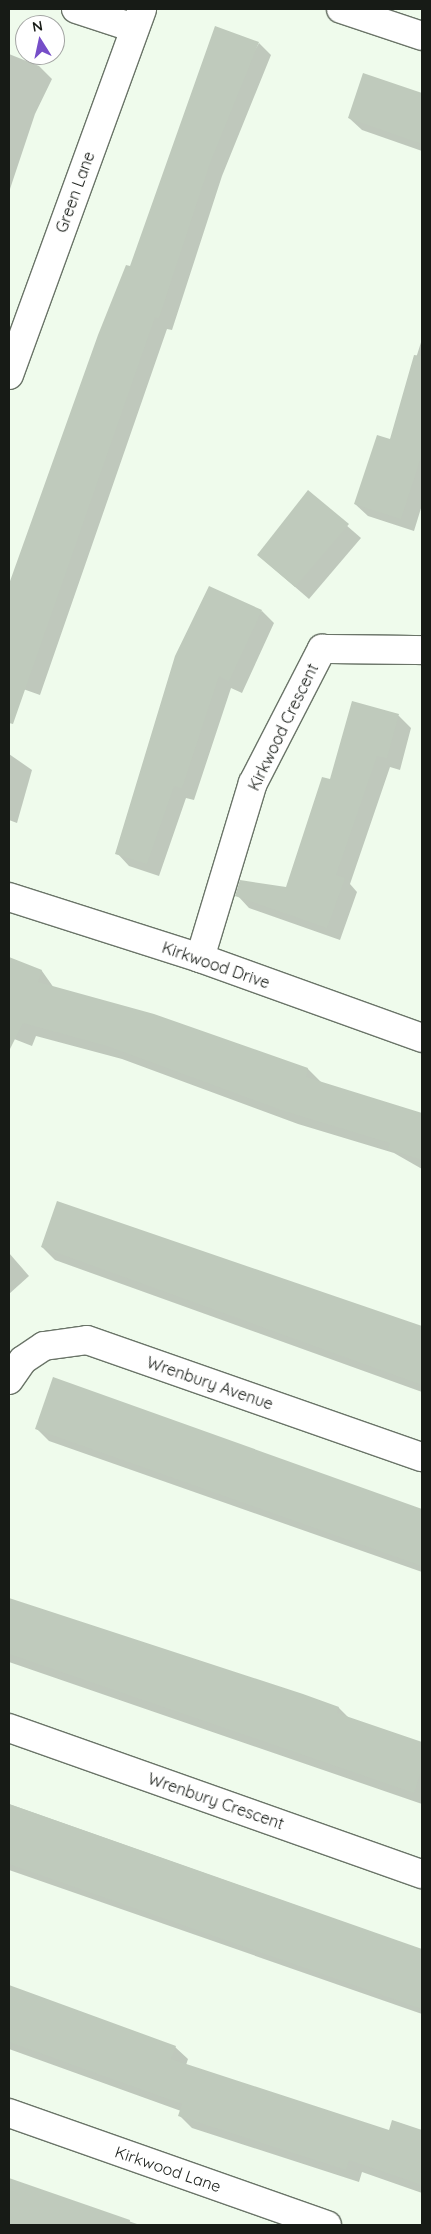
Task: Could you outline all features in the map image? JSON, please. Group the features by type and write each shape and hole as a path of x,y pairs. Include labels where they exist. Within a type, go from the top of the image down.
{"street":[{"path":"76,9 138,18"},
{"path":"341,9 422,36"},
{"name":"Green Lane","path":"9,375 138,18"},
{"name":"Kirkwood Crescent","path":"200,958 253,783 322,649 422,650"},
{"name":"Kirkwood Drive","path":"9,897 200,958 422,1038"},
{"name":"Wrenbury Avenue","path":"9,1380 23,1360 44,1346 86,1340 422,1457"},
{"name":"Wrenbury Crescent","path":"9,1728 422,1874"},
{"name":"Kirkwood Lane","path":"9,2113 327,2225"}],"building":[{"path":"215,26 259,42 210,163 159,318 155,317 13,724 9,723 9,584 98,335 126,265 130,266"},
{"path":"363,73 422,93 422,144 348,118"},
{"path":"414,355 422,356 422,454 401,519 354,504 377,435 390,439"},
{"path":"308,490 349,524 295,587 257,555"},
{"path":"209,586 262,610 229,681 219,676 182,788 174,786 147,864 115,854 175,656"},
{"path":"352,701 399,714 387,758 377,756 336,875 345,878 327,928 235,896 240,880 286,887 322,777 330,779"},
{"path":"9,957 42,970 38,982 154,1014 308,1068 306,1077 422,1113 422,1160 388,1149 390,1143 284,1111 107,1046 23,1023 9,1051"},
{"path":"57,1201 422,1326 422,1385 41,1247"},
{"path":"53,1377 422,1509 422,1566 35,1429"},
{"path":"9,1598 303,1694 339,1707 337,1713 422,1742 422,1768 414,1793 9,1654"},
{"path":"9,1804 422,1949 422,2009 9,1864"},
{"path":"9,1985 176,2046 171,2059 389,2130 392,2120 422,2130 422,2185 349,2160 346,2170 178,2116 182,2104 9,2042"},
{"path":"9,2178 130,2220 129,2225 9,2225"}]}
